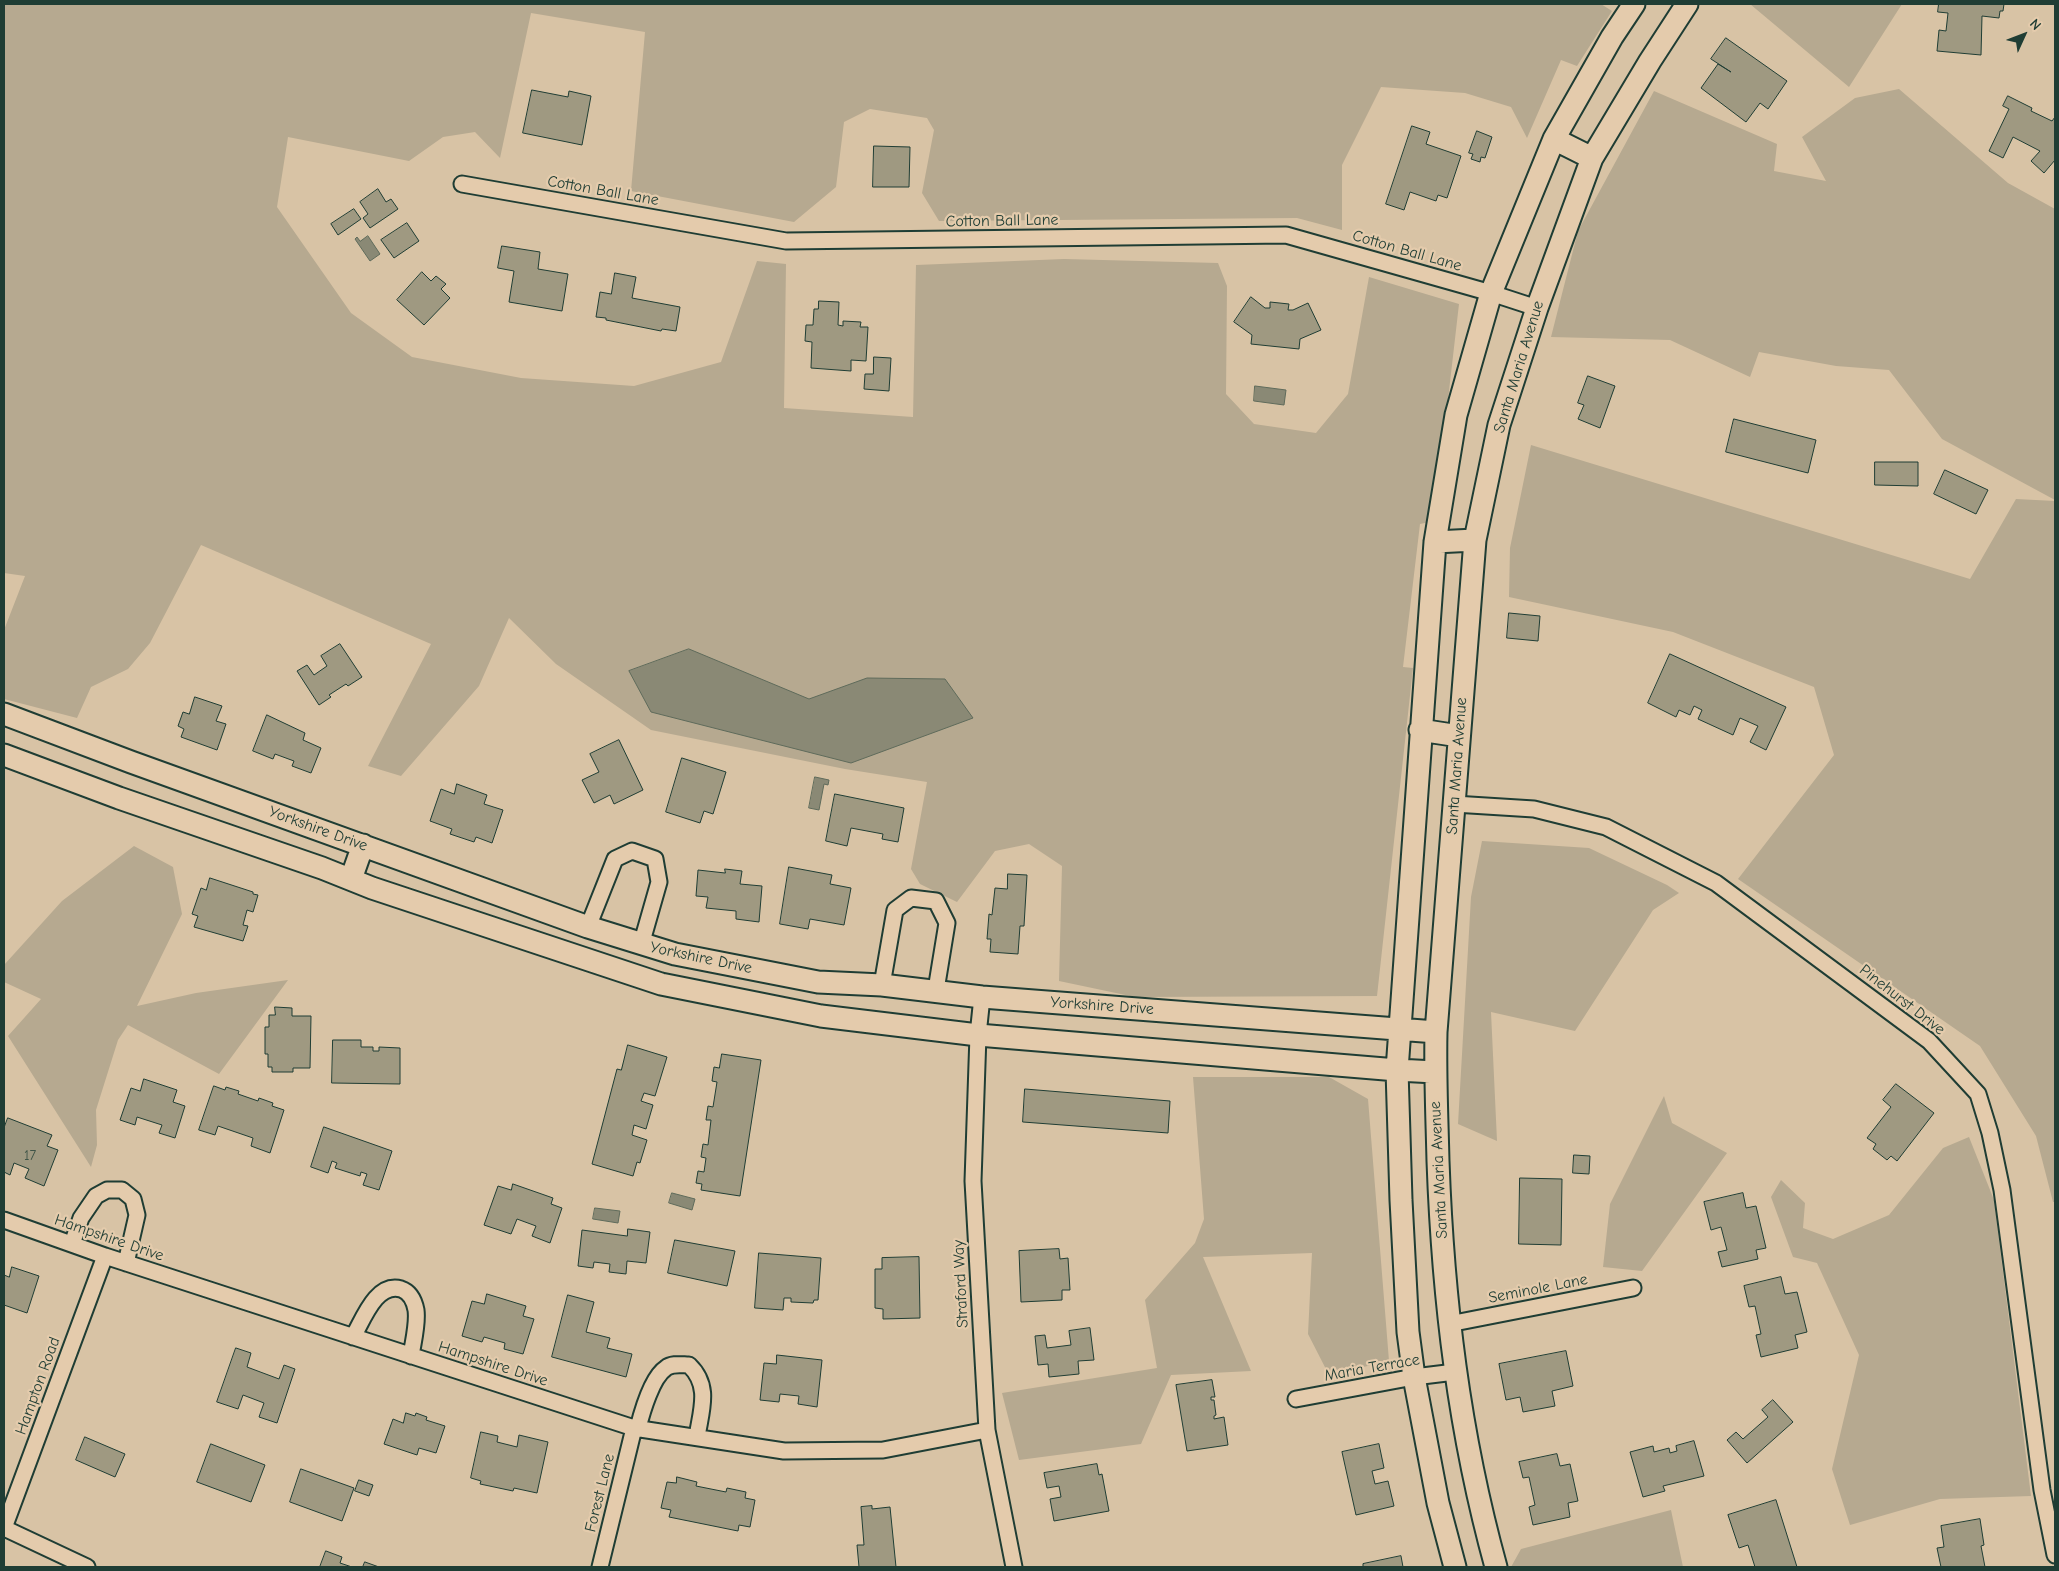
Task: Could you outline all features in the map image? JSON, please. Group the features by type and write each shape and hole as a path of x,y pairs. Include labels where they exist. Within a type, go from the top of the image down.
{"street":[{"path":"1455,1567 1438,1503 1414,1377 1408,1332 1401,1210 1397,1070 1435,542 1456,414 1491,293 1554,138 1612,37 1634,4"},
{"name":"Santa Maria Avenue","path":"1496,1567 1478,1504 1454,1372 1440,1200 1435,1072 1436,1032 1458,736 1475,540 1499,425 1537,308 1592,158 1650,60 1687,4"},
{"path":"1554,138 1592,158"},
{"name":"Cotton Ball Lane","path":"462,184 786,241 1286,235 1491,293 1537,308"},
{"path":"1435,542 1475,540"},
{"name":"Yorkshire Drive","path":"4,714 131,762 588,927 675,954 818,982 882,985 982,997 1436,1032"},
{"path":"1420,730 1458,736"},
{"name":"Yorkshire Drive","path":"4,755 351,879 661,984 821,1016 978,1035 1435,1072"},
{"name":"Pinehurst Drive","path":"1454,804 1534,809 1606,827 1716,883 1929,1041 1978,1094 1990,1133 2002,1190 2042,1490 2055,1555"},
{"path":"351,879 363,845"},
{"path":"588,927 615,859 632,851 654,859 659,882 641,944"},
{"path":"882,985 895,910 911,898 936,901 947,923 936,990"},
{"name":"Straford Way","path":"982,997 978,1035 973,1181 987,1430 1014,1567"},
{"path":"72,1244 81,1218 96,1196 107,1190 122,1190 133,1199 138,1215 126,1263"},
{"name":"Hampshire Drive","path":"4,1220 126,1263 636,1428 784,1451 883,1450 987,1430"},
{"name":"Hampton Road","path":"4,1528 105,1256"},
{"path":"353,1337 374,1300 384,1290 394,1288 404,1290 411,1296 416,1310 411,1356"},
{"name":"Seminole Lane","path":"1449,1324 1633,1288"},
{"name":"Forest Lane","path":"600,1567 636,1428 656,1378 666,1367 676,1364 689,1365 699,1374 703,1388 697,1437"},
{"name":"Maria Terrace","path":"1296,1399 1414,1377 1454,1372"},
{"path":"4,1528 87,1567"}],"shaded area":[{"path":"4,4 1601,4 1612,11 1577,66 1561,60 1527,138 1511,107 1465,93 1381,87 1342,165 1342,230 1297,218 939,221 922,193 934,130 927,118 870,109 844,122 836,187 794,222 631,191 645,32 531,13 500,158 475,132 443,137 409,161 288,137 277,207 351,313 412,357 521,378 634,386 721,362 757,261 786,264 784,408 913,417 916,265 1064,259 1218,263 1227,286 1226,394 1254,424 1316,433 1348,394 1369,277 1459,304 1434,521 1420,524 1403,667 1413,668 1377,996 1135,997 1059,981 1062,866 1029,844 995,851 957,902 920,884 911,869 927,782 845,769 651,730 556,664 509,618 479,686 401,776 368,766 431,644 201,545 150,643 128,669 91,687 77,718 4,699 4,630 25,576 4,573"},
{"path":"1750,4 1902,4 1849,87"},
{"path":"1899,89 2008,183 2055,209 2055,500 1942,439 1889,370 1836,366 1759,352 1750,377 1670,340 1551,337 1578,231 1654,91 1777,144 1774,171 1826,181 1802,137 1855,98"},
{"path":"368,236 380,254 370,261 355,239 357,237 360,241"},
{"path":"1255,386 1286,390 1284,405 1254,401"},
{"path":"1531,445 1970,579 2016,499 2055,501 2055,1202 2053,1202 2036,1136 1980,1046 1738,879 1834,755 1814,687 1673,632 1509,597 1510,548"},
{"path":"689,649 809,699 867,678 945,679 973,718 851,763 651,712 629,671"},
{"path":"815,777 829,780 828,785 824,784 819,810 809,808"},
{"path":"1482,841 1589,848 1667,885 1679,893 1653,910 1575,1031 1491,1012 1497,1141 1458,1124 1471,897"},
{"path":"134,846 173,867 182,914 137,1006 196,993 288,980 219,1074 128,1025 118,1040 96,1110 97,1145 91,1167 8,1036 41,999 4,982 4,965 62,901"},
{"path":"1193,1077 1329,1077 1368,1099 1389,1361 1329,1375 1308,1334 1312,1253 1203,1257 1251,1371 1171,1375 1141,1444 1019,1460 1002,1393 1157,1368 1145,1300 1195,1243 1204,1219"},
{"path":"1664,1096 1672,1123 1727,1153 1642,1271 1603,1267 1610,1204"},
{"path":"1969,1137 1994,1200 2031,1496 1940,1499 1850,1525 1832,1469 1859,1355 1817,1263 1793,1257 1771,1197 1781,1180 1805,1203 1803,1228 1833,1239 1889,1215 1943,1148"},
{"path":"672,1193 695,1199 692,1210 669,1203"},
{"path":"595,1208 620,1211 618,1223 593,1219"},
{"path":"1671,1510 1683,1567 1511,1567 1521,1549"}],"building":[{"path":"1939,4 2004,4 1999,18 1982,16 1981,55 1937,51 1939,30 1946,31 1948,13 1938,12"},
{"path":"1726,38 1787,81 1768,109 1760,103 1746,122 1701,88 1718,64 1731,72 1711,59"},
{"path":"532,90 568,97 569,91 591,96 582,145 523,133"},
{"path":"2008,96 2032,108 2031,111 2052,121 2055,117 2055,160 2044,173 2031,161 2040,151 2013,137 2003,158 1989,151 2009,109 2003,106"},
{"path":"1412,126 1430,132 1426,144 1461,156 1447,198 1438,195 1436,201 1410,192 1404,210 1386,204"},
{"path":"1477,131 1492,137 1485,158 1481,157 1480,162 1471,159 1473,154 1469,153"},
{"path":"874,146 910,147 909,187 873,187"},
{"path":"378,189 386,202 391,199 398,209 370,228 363,218 368,214 360,202"},
{"path":"354,209 361,219 338,235 331,224"},
{"path":"407,223 419,241 394,258 381,240"},
{"path":"502,246 540,252 538,269 568,274 562,311 509,302 514,271 498,268"},
{"path":"422,272 431,281 436,276 446,284 441,289 450,298 424,325 397,300"},
{"path":"615,273 636,277 632,298 680,307 676,331 662,329 661,331 596,317 600,292 611,294"},
{"path":"1251,297 1265,308 1270,308 1270,302 1289,304 1288,310 1293,310 1308,303 1321,330 1300,339 1299,349 1251,344 1252,335 1234,322"},
{"path":"819,301 839,302 838,325 843,326 843,321 861,322 860,327 868,327 866,361 851,360 851,371 811,368 812,342 805,341 806,325 813,325 814,309 818,309"},
{"path":"874,357 891,358 889,391 864,389 865,374 873,374"},
{"path":"1588,376 1615,386 1600,428 1578,419 1584,405 1578,403"},
{"path":"1734,419 1816,440 1808,473 1726,452"},
{"path":"1875,462 1918,462 1918,486 1875,485"},
{"path":"1945,470 1988,490 1976,514 1934,494"},
{"path":"1509,613 1540,616 1538,641 1507,638"},
{"path":"340,644 362,677 348,686 346,684 329,695 331,697 319,705 297,671 307,665 314,675 327,666 321,656"},
{"path":"1670,654 1786,707 1766,750 1750,742 1758,726 1740,718 1733,735 1698,719 1702,710 1694,706 1690,715 1679,710 1676,717 1648,703"},
{"path":"195,697 222,706 216,721 226,724 217,750 181,737 184,729 178,726 183,712 189,714"},
{"path":"267,715 305,733 303,740 321,748 311,773 292,766 294,761 275,754 273,759 253,751"},
{"path":"619,740 643,790 614,804 610,795 594,803 582,780 599,772 590,754"},
{"path":"682,758 726,772 713,814 704,811 700,823 666,812"},
{"path":"457,784 487,795 484,804 503,810 492,843 476,837 474,842 450,834 452,829 430,821 441,789 454,794"},
{"path":"835,794 904,808 898,842 882,839 883,834 851,828 847,846 826,841"},
{"path":"789,867 832,875 830,884 851,888 844,925 810,919 808,929 780,924"},
{"path":"725,869 742,871 740,884 762,886 759,922 736,919 736,911 706,908 708,897 696,896 698,870 725,873"},
{"path":"1008,874 1027,875 1024,926 1020,926 1018,954 990,952 991,939 987,939 989,914 992,915 995,888 1007,889"},
{"path":"210,878 258,895 253,912 247,910 243,925 248,926 243,941 194,927 198,916 192,914 201,888 206,890"},
{"path":"275,1007 292,1008 292,1016 311,1016 310,1068 293,1068 293,1072 272,1072 272,1067 268,1067 268,1054 265,1054 265,1027 269,1027 269,1015 275,1015"},
{"path":"333,1040 361,1040 361,1047 373,1047 373,1051 379,1051 379,1047 400,1048 400,1084 332,1083"},
{"path":"628,1045 667,1057 655,1096 644,1093 641,1101 653,1105 646,1129 634,1125 632,1135 647,1140 640,1163 637,1162 633,1176 592,1164 617,1069 621,1070"},
{"path":"722,1054 761,1060 740,1196 701,1190 702,1184 696,1183 698,1171 704,1172 706,1158 701,1157 703,1144 708,1145 711,1120 706,1120 708,1106 713,1107 717,1082 712,1081 714,1067 719,1068"},
{"path":"144,1079 177,1090 173,1102 185,1106 175,1138 159,1133 162,1125 137,1117 135,1125 120,1120 131,1088 140,1091"},
{"path":"1896,1084 1934,1113 1897,1161 1891,1156 1887,1160 1873,1149 1876,1144 1867,1138 1891,1107 1883,1100"},
{"path":"214,1086 225,1090 226,1087 239,1091 238,1094 258,1101 259,1098 273,1103 272,1106 284,1110 270,1153 251,1146 253,1138 218,1126 215,1135 199,1130"},
{"path":"1025,1089 1170,1101 1168,1133 1023,1122"},
{"path":"8,1118 52,1135 47,1146 58,1150 44,1186 25,1178 29,1169 14,1163 10,1175 4,1172 4,1128"},
{"path":"324,1127 392,1151 379,1190 363,1185 367,1174 361,1172 360,1176 335,1168 337,1163 332,1161 328,1173 311,1167"},
{"path":"1574,1155 1590,1156 1589,1174 1573,1173"},
{"path":"1520,1178 1562,1179 1561,1245 1519,1244"},
{"path":"513,1184 553,1198 551,1204 562,1208 550,1243 532,1236 536,1226 517,1219 511,1234 484,1225 498,1186 511,1190"},
{"path":"1743,1193 1746,1208 1756,1206 1766,1248 1756,1250 1758,1259 1722,1267 1718,1252 1727,1250 1721,1227 1711,1230 1704,1202"},
{"path":"628,1229 650,1232 646,1263 627,1261 626,1274 609,1272 610,1264 594,1262 593,1268 578,1266 582,1230 627,1236"},
{"path":"675,1240 735,1251 727,1286 668,1273"},
{"path":"1059,1249 1060,1259 1068,1258 1070,1290 1062,1290 1062,1300 1021,1302 1019,1251"},
{"path":"759,1253 821,1258 818,1300 814,1300 813,1303 791,1302 791,1298 784,1298 783,1310 755,1308"},
{"path":"919,1257 920,1318 883,1319 883,1309 875,1308 875,1269 882,1269 882,1258"},
{"path":"12,1267 39,1276 27,1313 4,1305 4,1275 9,1277"},
{"path":"1781,1277 1785,1294 1797,1292 1807,1332 1795,1335 1798,1348 1761,1357 1756,1335 1761,1334 1755,1306 1749,1307 1744,1286"},
{"path":"487,1294 526,1306 523,1316 534,1319 523,1354 504,1349 505,1343 484,1337 482,1342 462,1336 472,1301 484,1304"},
{"path":"568,1295 594,1302 586,1332 610,1338 607,1348 632,1354 626,1377 552,1357"},
{"path":"1090,1328 1094,1360 1078,1361 1079,1374 1049,1377 1048,1364 1038,1365 1035,1336 1045,1335 1047,1348 1071,1345 1069,1331"},
{"path":"236,1348 251,1353 247,1367 279,1379 284,1365 295,1369 277,1423 259,1417 264,1403 243,1395 238,1409 217,1402"},
{"path":"1566,1351 1573,1386 1552,1391 1555,1406 1523,1412 1520,1397 1506,1400 1499,1364"},
{"path":"777,1355 822,1360 817,1407 798,1404 799,1396 780,1394 779,1402 760,1400 764,1363 776,1364"},
{"path":"1212,1380 1215,1397 1211,1397 1211,1400 1214,1400 1216,1415 1214,1419 1224,1417 1228,1445 1187,1451 1176,1385"},
{"path":"1773,1400 1793,1422 1747,1463 1727,1440 1736,1432 1743,1439 1768,1417 1762,1410"},
{"path":"406,1413 415,1416 416,1413 427,1417 426,1420 445,1426 436,1453 419,1448 417,1455 384,1444 393,1419 403,1423"},
{"path":"481,1432 498,1436 497,1442 517,1447 519,1435 548,1442 537,1493 514,1488 513,1491 480,1484 481,1481 471,1478"},
{"path":"85,1437 125,1454 115,1477 76,1460"},
{"path":"1694,1441 1704,1476 1663,1486 1665,1491 1643,1497 1630,1452 1653,1446 1654,1452 1669,1448 1670,1453 1677,1451 1676,1446"},
{"path":"211,1444 265,1465 251,1502 197,1482"},
{"path":"1379,1444 1384,1468 1372,1471 1375,1484 1388,1481 1394,1506 1356,1515 1342,1452"},
{"path":"1557,1454 1560,1466 1570,1464 1578,1501 1568,1503 1570,1517 1533,1525 1529,1507 1535,1505 1529,1477 1523,1478 1519,1462"},
{"path":"1097,1464 1099,1475 1102,1474 1109,1511 1054,1521 1050,1499 1061,1497 1059,1486 1047,1488 1044,1473"},
{"path":"301,1469 354,1488 342,1521 290,1502"},
{"path":"677,1477 697,1482 696,1486 726,1492 727,1488 746,1492 745,1498 755,1500 750,1527 739,1525 738,1531 669,1517 671,1510 661,1508 667,1482 676,1483"},
{"path":"359,1480 373,1485 369,1496 355,1491"},
{"path":"1776,1500 1797,1567 1755,1567 1748,1545 1739,1548 1728,1515"},
{"path":"872,1506 872,1509 890,1507 896,1567 859,1567 857,1545 864,1545 861,1507"},
{"path":"1980,1519 1984,1545 1981,1546 1985,1567 1941,1567 1937,1548 1944,1547 1941,1526"},
{"path":"326,1551 342,1557 340,1563 352,1567 320,1567"},
{"path":"1401,1556 1403,1567 1363,1567 1363,1564"},
{"path":"365,1562 379,1567 363,1567"}]}
